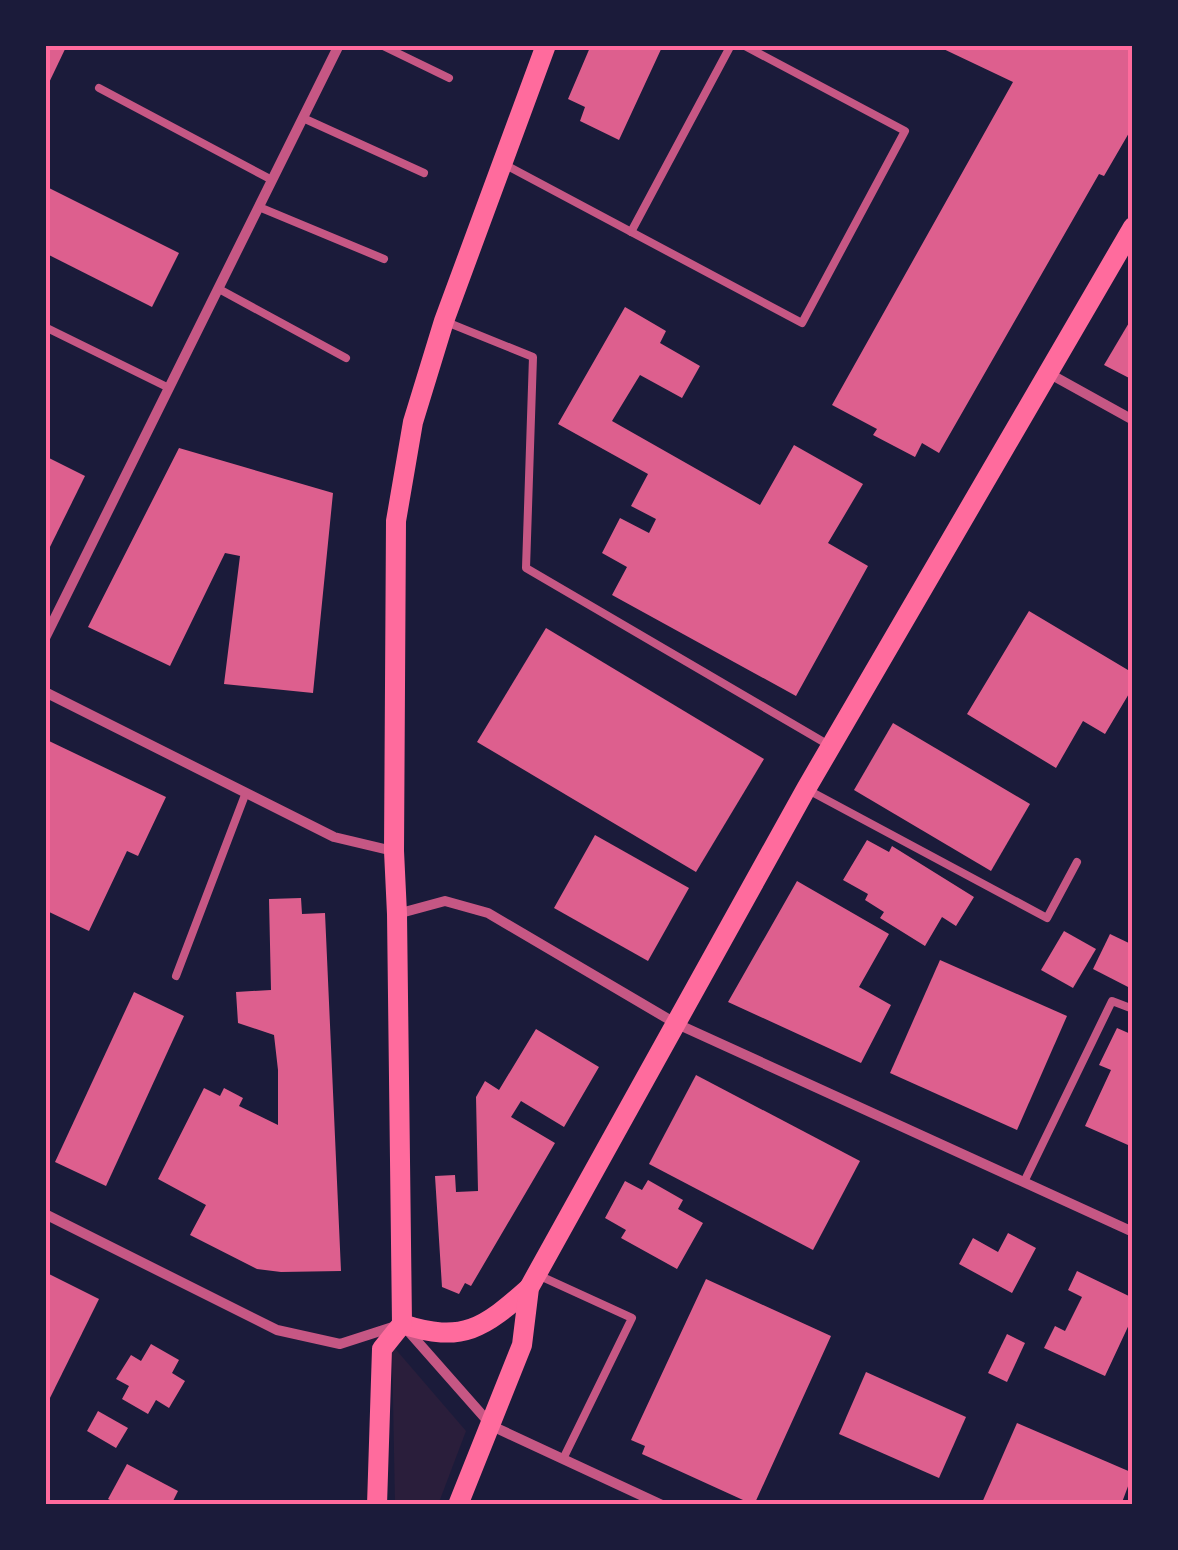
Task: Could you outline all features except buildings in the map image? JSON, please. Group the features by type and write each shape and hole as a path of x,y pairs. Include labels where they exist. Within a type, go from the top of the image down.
{"main road":[{"path":"377,1505 382,1350 402,1324 394,851 396,521 413,422 444,320 546,45"},
{"path":"402,1324 434,1335 470,1329 496,1316 533,1281 830,746 1133,228"},
{"path":"458,1505 522,1345 533,1281"}],"street":[{"path":"45,638 339,45"},
{"path":"1050,374 1133,420"},
{"path":"45,692 334,837 394,851"},
{"path":"397,914 444,901 488,914 674,1023 1133,1232"},
{"path":"45,1214 277,1330 340,1344 402,1324 492,1426 662,1505"}],"lane":[{"path":"381,45 449,78"},
{"path":"631,232 731,45"},
{"path":"502,162 802,323 905,131 744,45"},
{"path":"98,88 272,180"},
{"path":"303,118 424,173"},
{"path":"259,207 384,260"},
{"path":"219,288 346,358"},
{"path":"444,320 533,357 526,568 830,746"},
{"path":"45,327 169,388"},
{"path":"806,789 1046,918 1077,862"},
{"path":"176,976 245,794"},
{"path":"1024,1182 1112,1001 1133,1008"},
{"path":"533,1281 632,1318 563,1459"}],"shaded area":[{"path":"392,1345 466,1431 438,1505 395,1505"}]}
